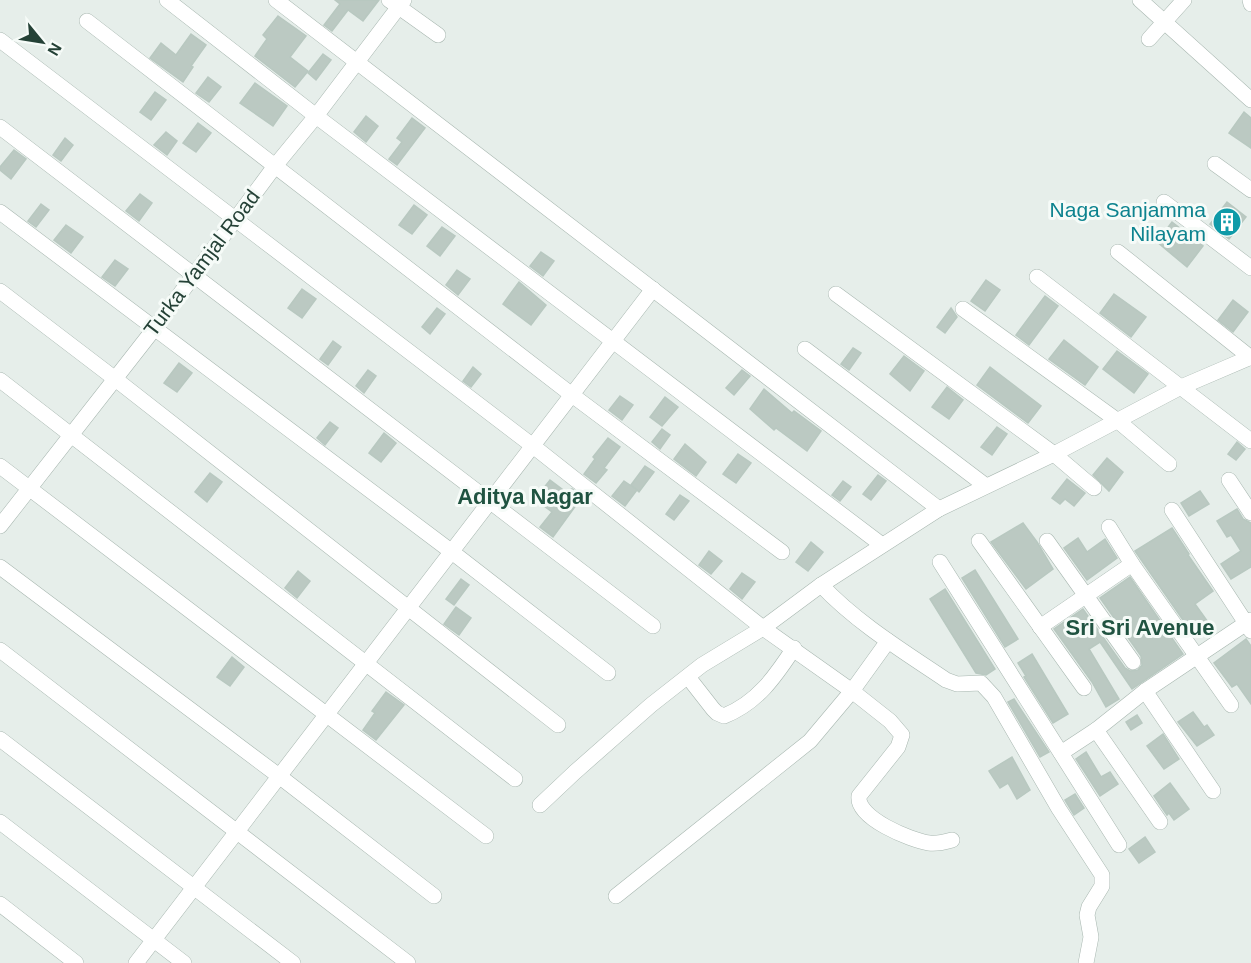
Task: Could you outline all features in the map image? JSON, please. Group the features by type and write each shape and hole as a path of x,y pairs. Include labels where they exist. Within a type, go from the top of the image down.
{"street":[{"path":"167,0 316,116 882,545"},
{"path":"276,0 939,509"},
{"path":"1140,0 1251,100"},
{"path":"1149,39 1184,0"},
{"path":"397,2 438,35"},
{"name":"Turka Yamjal Road","path":"0,526 154,328 275,166 316,116 397,2"},
{"path":"87,21 572,395 782,552"},
{"path":"0,40 533,446 763,628 794,648 890,721 902,735 898,747 859,796 858,803 862,810 878,822 914,840 931,844 952,840"},
{"path":"0,127 653,626"},
{"path":"1215,164 1251,190"},
{"path":"1164,202 1251,268"},
{"path":"0,212 452,552 608,673"},
{"path":"540,805 651,705 702,665 763,628 821,585 939,509 1054,454 1181,387 1251,358 1118,252"},
{"path":"1037,277 1251,441"},
{"path":"136,963 653,289"},
{"path":"0,291 558,725"},
{"path":"836,294 1054,454 1094,488"},
{"path":"963,309 1118,421 1169,464"},
{"path":"805,349 986,486"},
{"path":"0,380 515,779"},
{"path":"0,466 486,836"},
{"path":"1229,480 1251,513"},
{"path":"1061,753 1096,730 1145,691 1249,625 1172,510"},
{"path":"1109,527 1132,564 1231,705"},
{"path":"979,541 1084,688"},
{"path":"1047,541 1133,662"},
{"path":"940,562 1119,845"},
{"path":"1040,627 1132,564"},
{"path":"0,567 279,776 434,896"},
{"path":"821,585 851,613 946,680 957,684 981,683 994,697 1059,809 1102,875 1102,886 1089,907 1087,915 1091,937 1086,963"},
{"path":"616,896 810,741 852,691 888,641"},
{"path":"688,676 713,709 724,716 754,699 771,682 794,648"},
{"path":"0,650 408,963"},
{"path":"1145,691 1213,790"},
{"path":"1096,730 1160,822"},
{"path":"0,739 293,963"},
{"path":"0,822 184,963"},
{"path":"0,904 76,963"}],"building":[{"path":"335,0 379,0 363,21 348,10 332,31 324,25 340,4"},
{"path":"278,16 306,36 290,57 308,71 295,87 255,56 267,39 263,35"},
{"path":"191,34 206,45 183,82 150,58 161,43 176,55"},
{"path":"323,54 331,60 316,80 308,73"},
{"path":"208,77 221,87 209,102 196,93"},
{"path":"255,83 287,106 273,126 240,103"},
{"path":"155,92 166,100 151,120 140,112"},
{"path":"1244,112 1251,118 1251,148 1229,133"},
{"path":"366,116 378,126 366,142 354,132"},
{"path":"412,118 425,128 397,165 389,159 402,142 397,138"},
{"path":"198,123 211,133 196,152 183,143"},
{"path":"166,132 177,141 167,155 154,145"},
{"path":"65,138 73,145 61,161 53,155"},
{"path":"14,150 26,159 11,179 0,170 0,167"},
{"path":"140,194 152,203 139,221 126,211"},
{"name":"Naga Sanjamma Nilayam","path":"1227,202 1246,217 1229,239 1210,224"},
{"path":"41,204 49,210 36,227 28,221"},
{"path":"414,205 427,215 412,234 399,225"},
{"path":"1172,222 1203,246 1187,267 1157,242"},
{"path":"66,225 83,237 71,253 54,240"},
{"path":"442,227 455,236 440,256 427,246"},
{"path":"541,252 554,261 543,276 530,266"},
{"path":"115,260 128,269 115,286 102,277"},
{"path":"457,270 470,279 458,295 446,285"},
{"path":"986,280 1000,290 985,311 971,301"},
{"path":"519,282 546,305 531,325 503,304"},
{"path":"302,289 316,299 302,318 288,308"},
{"path":"1114,294 1146,317 1131,337 1100,313"},
{"path":"1045,296 1058,306 1029,345 1016,335"},
{"path":"1233,300 1248,312 1233,332 1218,320"},
{"path":"437,308 445,314 430,334 422,327"},
{"path":"951,308 957,317 945,333 937,327"},
{"path":"1064,340 1098,367 1085,385 1049,359"},
{"path":"333,341 341,347 328,365 320,359"},
{"path":"853,348 861,353 849,370 841,364"},
{"path":"1117,351 1148,374 1134,393 1103,369"},
{"path":"904,356 924,371 910,391 890,374"},
{"path":"179,363 192,373 177,392 164,383"},
{"path":"473,367 481,374 471,387 463,381"},
{"path":"990,367 1041,406 1028,423 977,385"},
{"path":"368,370 376,376 364,393 356,386"},
{"path":"742,370 750,376 734,395 726,388"},
{"path":"947,387 963,400 949,419 932,407"},
{"path":"764,389 792,413 794,411 821,431 807,451 776,428 774,430 750,409"},
{"path":"620,396 633,405 622,420 609,410"},
{"path":"665,397 678,407 662,426 650,417"},
{"path":"330,422 338,428 325,445 317,438"},
{"path":"997,427 1007,434 992,455 981,447"},
{"path":"662,429 670,435 660,449 652,442"},
{"path":"384,433 396,443 381,462 369,453"},
{"path":"608,438 620,447 604,468 607,470 596,483 584,474 595,459 593,457"},
{"path":"1237,442 1245,449 1236,460 1228,454"},
{"path":"685,444 706,462 696,476 674,459"},
{"path":"738,454 751,463 736,483 723,474"},
{"path":"1107,458 1123,472 1109,491 1093,475"},
{"path":"645,466 654,472 639,492 631,485"},
{"path":"210,473 222,482 207,502 195,492"},
{"path":"878,475 886,481 871,500 863,494"},
{"path":"1067,479 1085,493 1074,506 1065,499 1060,504 1052,498"},
{"path":"550,480 566,492 572,489 582,497 553,537 540,527 552,512 535,499"},
{"path":"624,481 637,490 625,506 612,496"},
{"path":"843,481 851,487 840,501 832,495"},
{"path":"1200,491 1209,504 1189,516 1181,503"},
{"path":"680,495 689,501 674,520 666,514"},
{"path":"1237,509 1243,519 1251,523 1251,567 1231,579 1221,564 1241,551 1231,535 1227,537 1217,521"},
{"path":"1023,523 1053,569 1026,589 991,542"},
{"path":"1172,528 1213,591 1195,604 1208,622 1192,633 1135,551"},
{"path":"1078,538 1087,552 1105,539 1117,558 1087,580 1064,548"},
{"path":"811,542 823,552 808,571 796,562"},
{"path":"709,551 722,561 711,574 699,565"},
{"path":"975,570 1018,639 1005,647 962,578"},
{"path":"298,571 310,581 297,598 285,588"},
{"path":"742,573 755,582 742,599 730,589"},
{"path":"1130,577 1183,654 1132,689 1100,642 1089,649 1119,699 1106,707 1092,682 1054,629 1083,609 1125,668 1130,671 1138,670 1142,665 1141,656 1100,598"},
{"path":"461,579 469,585 454,605 446,599"},
{"path":"945,589 995,669 986,675 976,673 930,599"},
{"path":"456,607 471,618 459,635 444,624"},
{"path":"1246,639 1251,646 1251,704 1237,684 1232,687 1214,663"},
{"path":"1032,654 1068,714 1053,723 1024,677 1026,676 1018,663"},
{"path":"232,657 244,667 230,686 217,677"},
{"path":"386,692 404,705 376,740 363,730 375,713 372,711"},
{"path":"1014,699 1049,752 1040,757 1008,702"},
{"path":"1193,712 1204,727 1207,725 1214,735 1197,746 1178,722"},
{"path":"1137,715 1142,723 1131,730 1126,722"},
{"path":"1163,734 1179,759 1164,769 1147,746"},
{"path":"1086,752 1101,777 1110,772 1118,784 1100,796 1076,759"},
{"path":"1012,757 1030,790 1017,799 1008,783 1000,788 989,771"},
{"path":"1170,783 1189,809 1174,820 1169,813 1167,815 1154,796"},
{"path":"1075,794 1084,808 1074,815 1065,800"},
{"path":"1145,837 1155,852 1139,863 1129,849"}],"place":[{"name":"Naga Sanjamma Nilayam","path":"1227,222"}],"district":[{"name":"Aditya Nagar","path":"525,496"},
{"name":"Sri Sri Avenue","path":"1140,627"}]}
